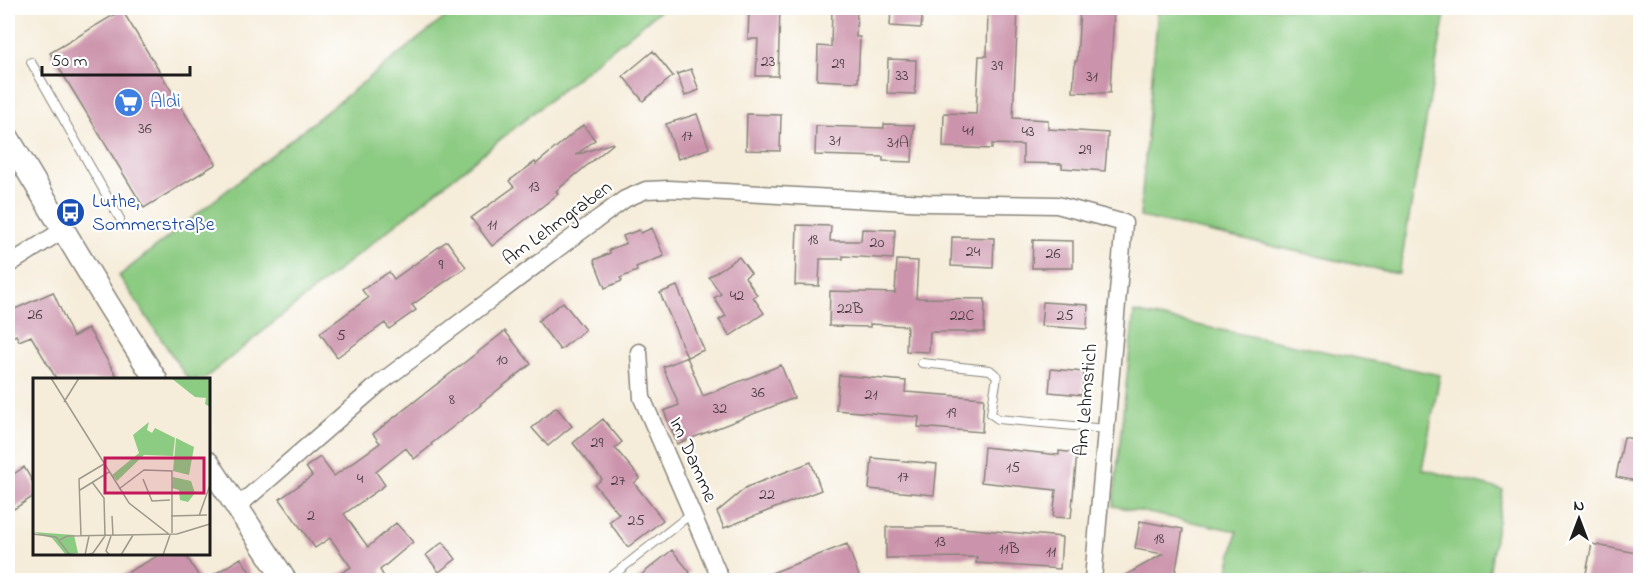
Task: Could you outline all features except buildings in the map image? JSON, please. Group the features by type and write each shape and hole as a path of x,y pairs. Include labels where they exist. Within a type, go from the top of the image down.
{"street":[{"path":"8,138 155,378"},
{"name":"Am Lehmgraben","path":"237,507 380,383 625,199 646,190 669,189 927,203 1057,205 1124,223"},
{"name":"Am Lehmstich","path":"1093,580 1124,223"},
{"path":"8,265 63,230"},
{"name":"Im Damme","path":"639,352 642,398 721,580"},
{"path":"210,466 285,580"}],"lane":[{"path":"31,62 120,219"},
{"path":"922,363 990,370 997,376 991,414 998,419 1106,429"},
{"path":"607,580 692,513"}],"green space":[{"path":"457,8 663,8 205,378 187,378 119,276"},
{"path":"1158,8 1446,8 1399,274 1140,217"},
{"path":"1134,312 1440,375 1422,469 1503,490 1488,580 1226,580 1237,531 1113,506"}],"place":[{"name":"Aldi","path":"129,102"},
{"name":"Luthe, Sommerstraße","path":"71,213"}]}
